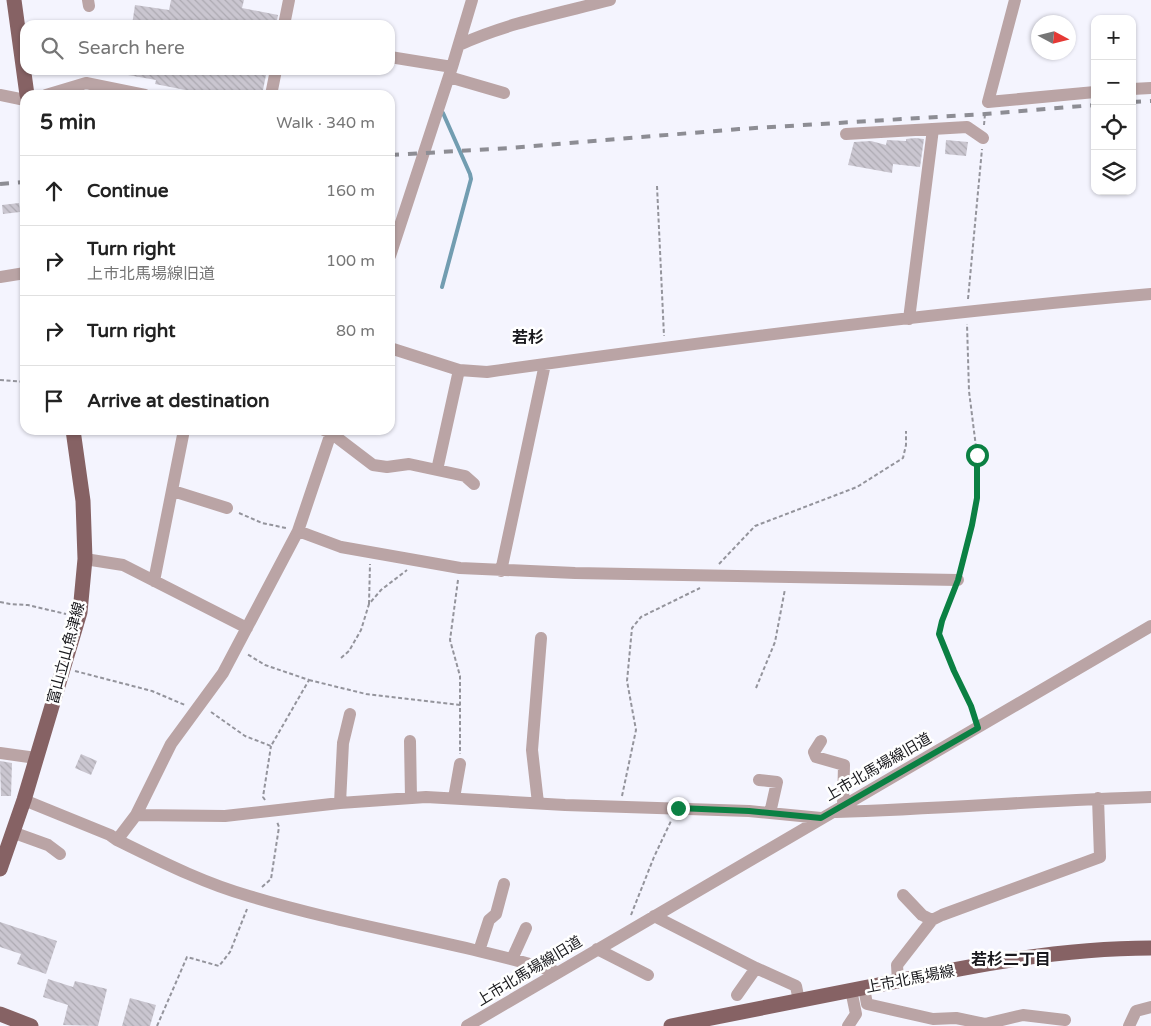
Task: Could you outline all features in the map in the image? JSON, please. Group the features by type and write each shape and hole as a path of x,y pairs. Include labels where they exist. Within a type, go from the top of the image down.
{"main road":[{"path":"14,0 20,44"},
{"path":"24,75 26,90"},
{"name":"富山立山魚津線","path":"0,869 24,800 78,618 85,558 83,501 74,435"},
{"name":"上市北馬場線","path":"671,1026 983,964 1047,954 1151,948"},
{"path":"0,1014 31,1026"}],"street":[{"path":"285,20 289,0"},
{"path":"395,241 472,0"},
{"path":"459,45 475,37 515,24 610,0"},
{"path":"1015,0 988,102 1091,92"},
{"path":"395,58 450,72 504,93"},
{"path":"272,90 275,75"},
{"path":"63,90 86,83 120,90"},
{"path":"1136,89 1151,88"},
{"path":"0,95 20,99"},
{"path":"846,134 967,127 983,138"},
{"path":"910,319 933,129"},
{"path":"0,278 20,274"},
{"path":"395,350 459,370 486,372 664,347 966,312 1151,294"},
{"path":"501,571 545,364"},
{"path":"437,470 459,370"},
{"path":"154,581 183,435"},
{"path":"117,840 136,815 171,744 223,673 298,531 328,435"},
{"path":"334,435 373,465 386,467 409,464 465,476 474,484"},
{"path":"173,491 227,508"},
{"path":"298,531 341,547 460,568 501,571 958,580"},
{"path":"85,558 122,566 247,628"},
{"name":"上市北馬場線旧道","path":"467,1026 1151,626"},
{"path":"538,803 532,750 541,638"},
{"path":"340,803 343,743 350,714"},
{"path":"410,741 411,798"},
{"path":"821,741 814,752 816,757 844,765 838,809 923,810 1098,798 1151,797"},
{"path":"0,753 36,758"},
{"path":"454,798 460,764"},
{"path":"759,780 777,782 770,813"},
{"path":"136,815 224,816 340,803 411,798 454,798 770,813 821,818"},
{"path":"898,981 897,965 932,920 1100,857 1098,798"},
{"path":"24,800 110,835 179,870 247,896 331,918 512,959 558,972"},
{"path":"12,832 48,845 60,854"},
{"path":"479,951 489,920 496,914 504,884"},
{"path":"903,895 922,916 932,920"},
{"path":"654,916 756,968 796,986 799,1001"},
{"path":"512,959 526,928"},
{"path":"597,949 648,975"},
{"path":"737,995 756,968"},
{"path":"857,989 867,1004 933,1019 956,1018 985,1024 1023,1015 1065,1020"},
{"path":"848,1026 856,1014 857,989"},
{"path":"1129,1026 1136,1012 1151,1007"}],"path":[{"path":"978,728 971,706 939,634 958,580 977,498 977,455 969,390 966,312 985,114 988,102"},
{"path":"657,186 664,347"},
{"path":"0,380 20,382"},
{"path":"620,806 636,730 627,680 632,628 641,617 705,586 711,575 755,526 857,487 903,458 906,445 906,431"},
{"path":"227,508 262,523 298,531"},
{"path":"340,658 349,651 361,630 369,604 371,553"},
{"path":"369,604 381,590 419,561"},
{"path":"460,568 450,640 460,676 460,764"},
{"path":"756,688 775,642 787,577"},
{"path":"0,602 28,605 78,618"},
{"path":"236,648 265,664 309,680 366,694 460,705"},
{"path":"64,667 152,691 198,707 245,736 271,746 309,680"},
{"path":"623,934 654,857 678,808"}],"building":[{"path":"171,0 244,0 242,8 278,15 277,20 133,20 135,5 169,10"},
{"path":"128,75 266,75 263,90 186,90 155,84 156,80"},
{"path":"906,139 924,139 920,167 893,164 892,173 848,165 854,142 871,141 886,145 887,140 906,141"},
{"path":"946,140 968,142 966,156 945,154"},
{"path":"19,203 20,212 3,214 2,205"},
{"path":"81,754 97,761 91,775 75,768"},
{"path":"0,761 12,763 11,796 1,796"},
{"path":"0,922 57,941 46,974 17,964 21,954 0,947"},
{"path":"48,979 73,987 75,981 107,989 98,1026 63,1025 68,1005 43,997"},
{"path":"130,998 156,1005 150,1026 122,1026"}],"waterway":[{"path":"442,287 471,179 443,113"}],"railway":[{"path":"1136,102 1151,101"},
{"path":"395,155 1091,105"},
{"path":"0,184 20,182"}],"district":[{"name":"若杉","path":"528,337"},
{"name":"若杉二丁目","path":"1011,959"}],"route":[{"path":"678,808 749,811 821,818 978,728 971,706 939,634 958,580 972,525 977,498 977,455"}]}
